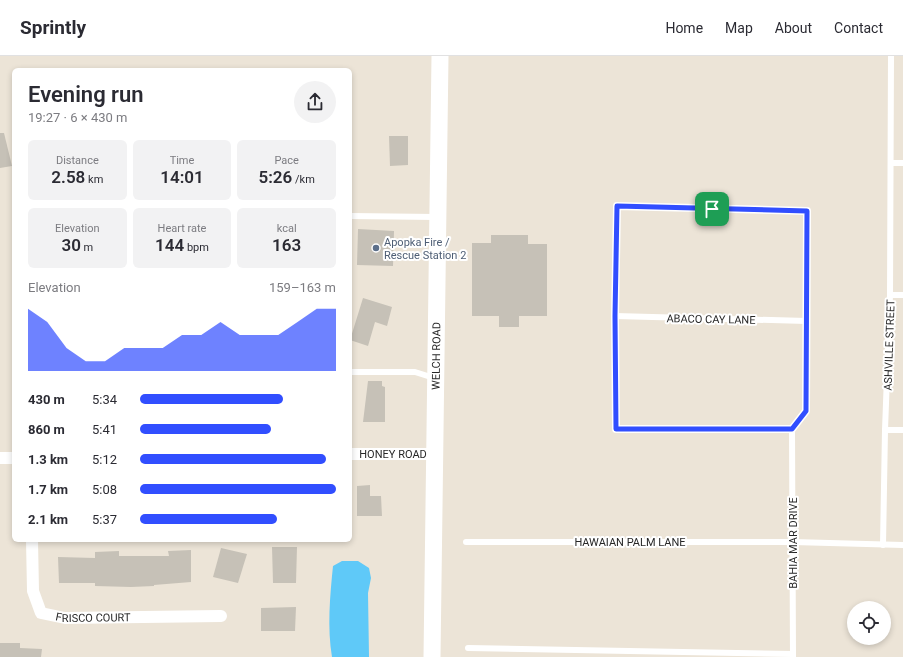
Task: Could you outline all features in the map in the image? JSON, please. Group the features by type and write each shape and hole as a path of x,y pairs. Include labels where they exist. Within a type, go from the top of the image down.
{"street":[{"name":"WELCH ROAD","path":"432,657 436,454 440,56"},
{"name":"HONEY ROAD","path":"352,454 436,454"},
{"path":"0,458 12,458"},
{"name":"FRISCO COURT","path":"32,542 33,591 40,613 65,618 221,616"}],"lane":[{"name":"ASHVILLE STREET","path":"883,545 885,430 890,295 892,163 891,56"},
{"path":"892,163 903,163"},
{"path":"617,206 807,211 806,411 792,429 616,429 615,316 617,206"},
{"path":"352,216 438,217"},
{"path":"890,295 903,295"},
{"name":"ABACO CAY LANE","path":"615,316 807,321"},
{"path":"352,372 415,372 436,379"},
{"name":"BAHIA MAR DRIVE","path":"792,429 793,655"},
{"path":"885,430 903,430"},
{"name":"HAWAIAN PALM LANE","path":"466,542 793,542"},
{"path":"793,542 903,545"},
{"path":"468,648 793,655"}],"water":[{"path":"342,561 358,561 369,568 371,578 368,593 369,657 332,657 329,623 333,566"}],"building":[{"path":"0,133 4,133 12,166 0,168"},
{"path":"389,136 408,136 408,165 390,166"},
{"name":"Apopka Fire / Rescue Station 2","path":"358,229 394,231 393,266 357,265"},
{"path":"491,235 528,235 528,244 547,244 547,316 519,316 519,327 499,327 499,316 472,316 472,243 491,243"},
{"path":"363,298 392,307 387,326 375,322 368,346 352,341 352,334"},
{"path":"368,381 382,381 382,386 385,387 385,422 363,422"},
{"path":"370,485 370,496 381,496 382,516 357,516 357,486"},
{"path":"272,547 297,547 296,583 273,583"},
{"path":"221,548 247,554 238,583 213,577"},
{"path":"191,550 191,582 131,587 95,586 95,583 59,583 58,557 95,558 95,552 119,551 119,556 169,556 168,551"},
{"path":"296,607 295,631 261,631 261,608"},
{"path":"0,643 20,643 20,648 42,649 41,657 0,657"}],"place":[{"name":"Apopka Fire / Rescue Station 2","path":"376,248"}],"route":[{"path":"617,206 712,209 807,211 806,411 792,429 616,429 615,316 617,206"}]}
